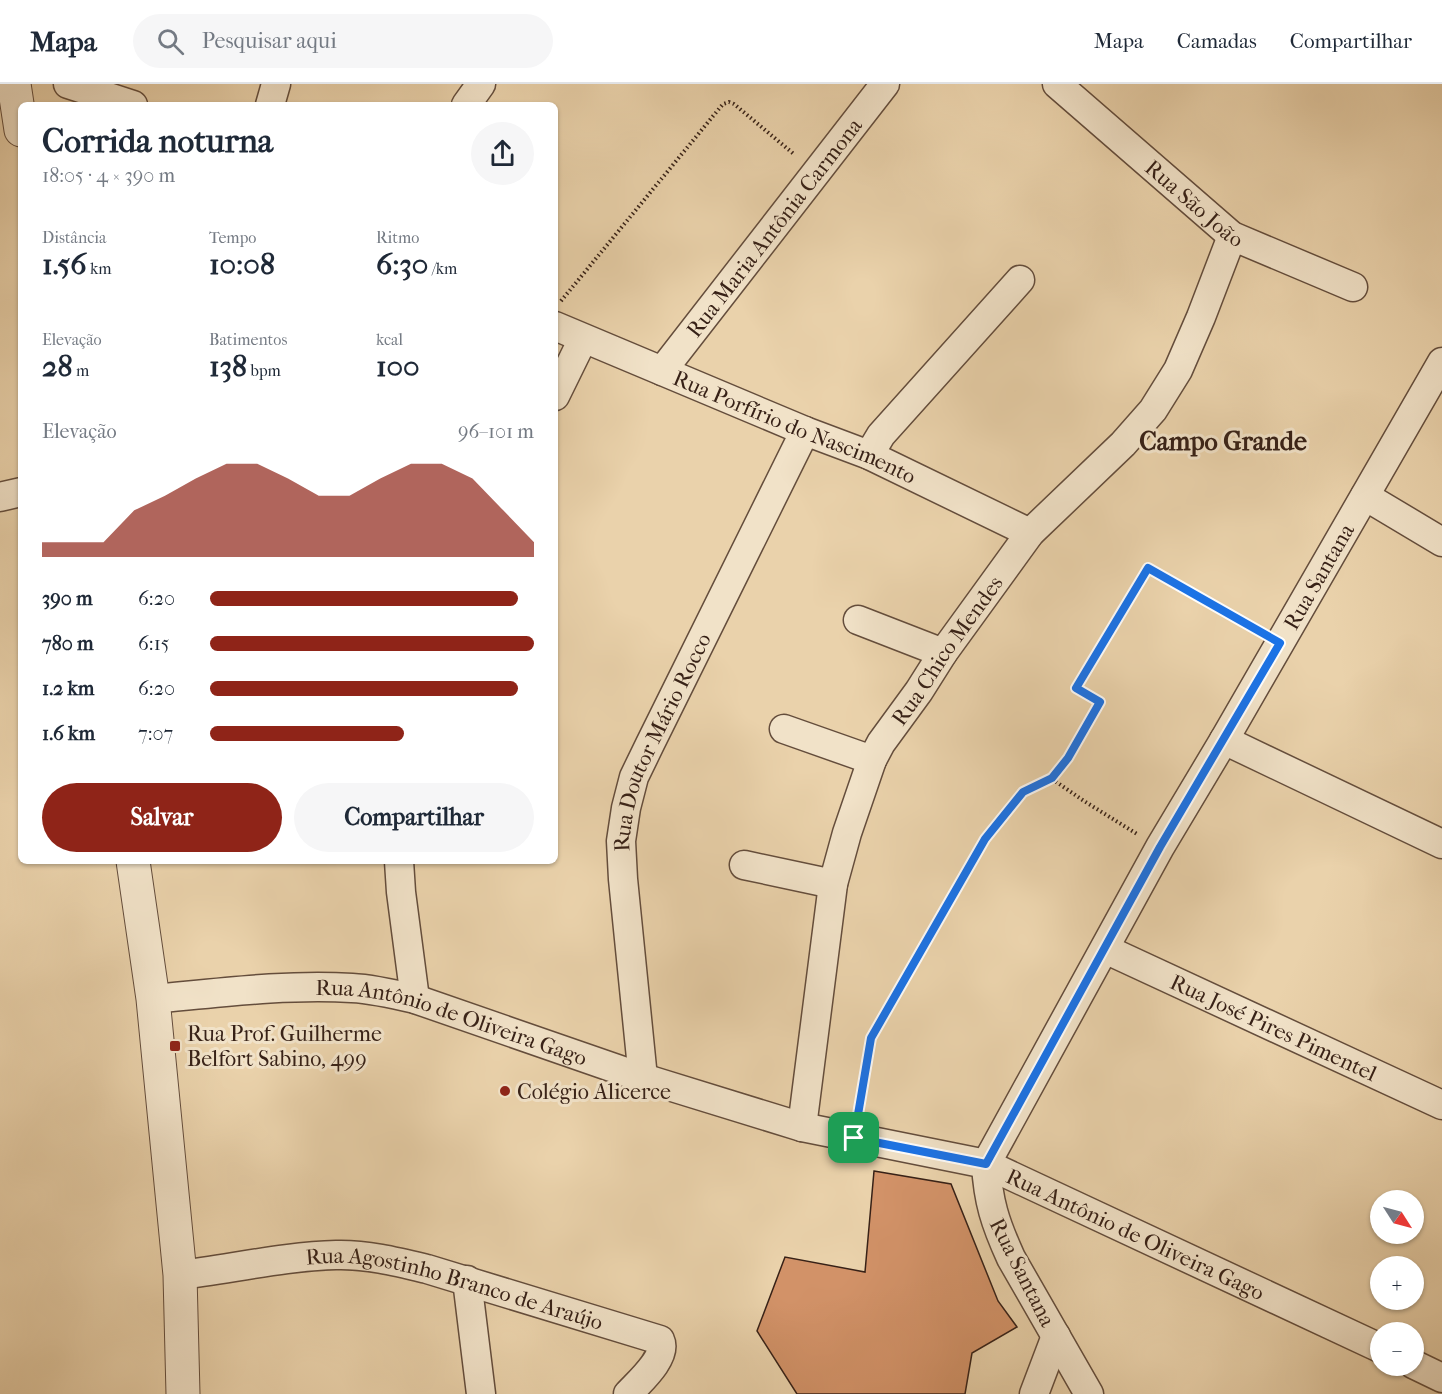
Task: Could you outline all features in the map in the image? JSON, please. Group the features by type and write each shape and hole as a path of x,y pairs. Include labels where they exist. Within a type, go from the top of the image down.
{"street":[{"path":"14,84 18,110"},
{"path":"68,84 124,102"},
{"path":"271,102 276,84"},
{"path":"468,102 481,84"},
{"name":"Rua Maria Antônia Carmona","path":"662,371 885,84"},
{"name":"Rua São João","path":"1057,84 1232,236 1353,287"},
{"name":"Rua Chico Mendes","path":"802,1127 833,884 847,833 872,760 881,743 943,653 1030,533 1123,444 1153,410 1178,370 1232,236"},
{"path":"869,455 881,435 1020,280"},
{"name":"Rua Porfírio do Nascimento","path":"558,327 805,431 869,455 1030,533"},
{"path":"558,390 583,339"},
{"name":"Rua Santana","path":"1089,1394 1011,1258 992,1211 986,1164 1160,847 1442,362"},
{"name":"Rua Doutor Mário Rocco","path":"643,1078 623,879 621,841 626,808 634,777 805,431"},
{"path":"0,497 18,493"},
{"path":"1365,496 1442,542"},
{"path":"858,620 943,653"},
{"path":"784,729 872,760"},
{"path":"1224,740 1442,844"},
{"path":"133,864 153,999 180,1275 183,1394"},
{"path":"399,864 415,999"},
{"path":"744,865 833,884"},
{"name":"Rua José Pires Pimentel","path":"1105,949 1442,1105"},
{"name":"Rua Antônio de Oliveira Gago","path":"153,999 274,988 351,988 415,999 643,1078 802,1127 986,1164 1370,1343"},
{"name":"Rua Agostinho Branco de Araújo","path":"180,1275 337,1255 393,1261 660,1340 663,1347 659,1359 628,1394"},
{"path":"466,1281 481,1394"},
{"path":"1035,1393 1056,1336"},
{"path":"1424,1369 1442,1378"}],"path":[{"path":"558,304 723,104 729,102 734,105 816,173"},
{"path":"854,1138 871,1038 985,839 1023,792 1052,778 1068,758 1100,702 1076,688 1148,568 1280,643"},
{"path":"1052,778 1084,801 1160,847"}],"building":[{"path":"874,1171 951,1184 998,1301 1017,1327 972,1353 965,1394 797,1394 757,1331 785,1257 865,1272"}],"place":[{"name":"Rua Prof. Guilherme Belfort Sabino, 499","path":"175,1046"},
{"name":"Colégio Alicerce","path":"505,1091"}],"district":[{"name":"Campo Grande","path":"1223,441"}],"route":[{"path":"1148,568 1280,643 1160,847 986,1164 854,1138 871,1038 985,839 1023,792 1052,778 1068,758 1100,702 1076,688 1148,568"}]}
